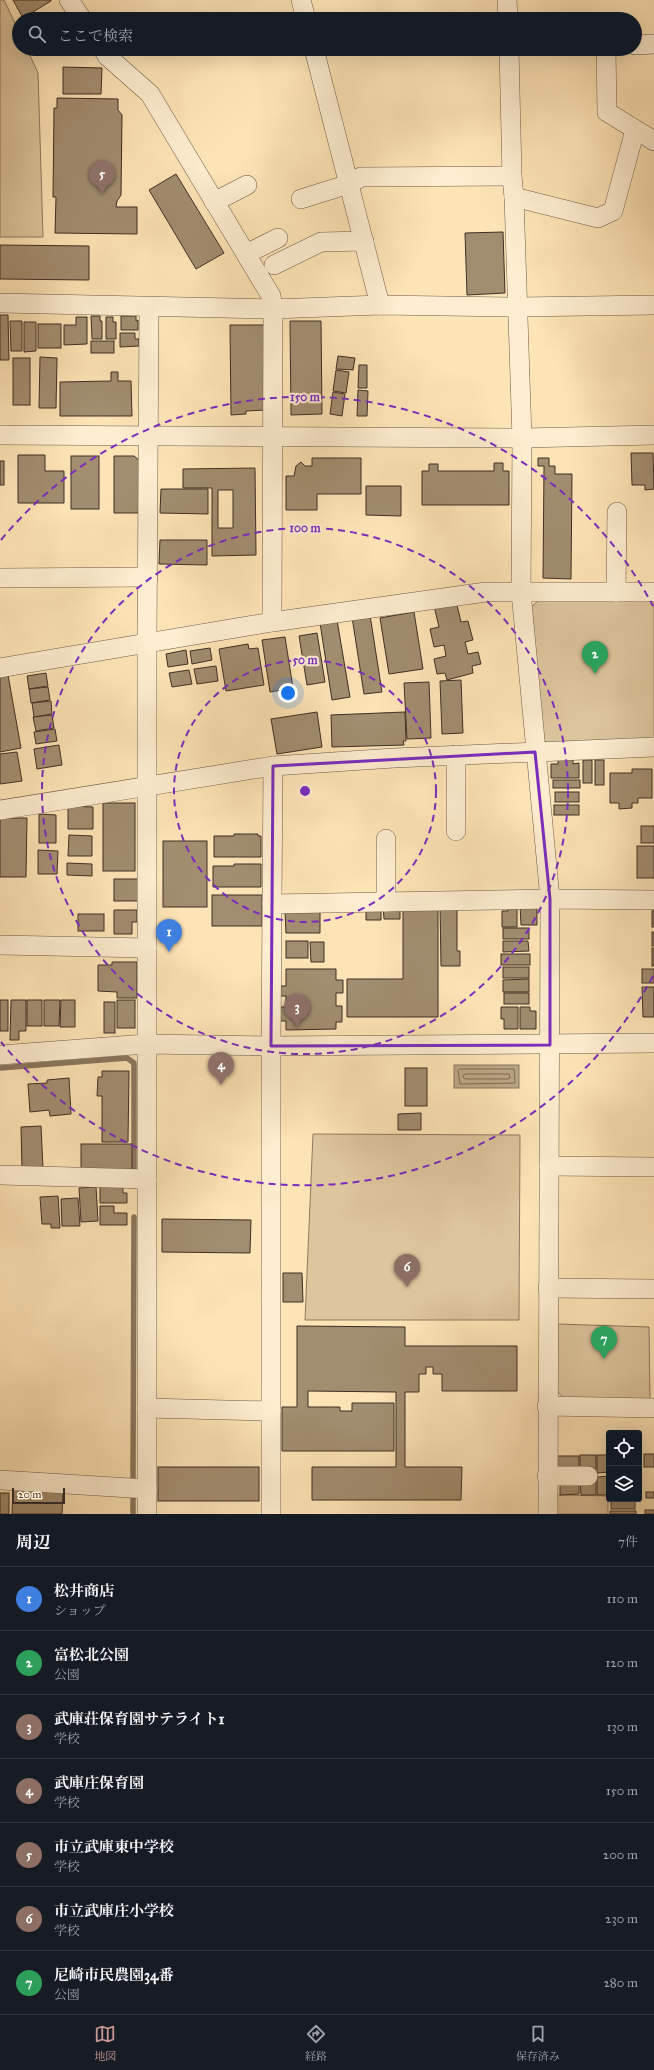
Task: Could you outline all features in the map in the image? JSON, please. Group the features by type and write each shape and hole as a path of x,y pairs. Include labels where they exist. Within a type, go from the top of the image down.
{"street":[{"path":"69,0 77,12"},
{"path":"301,0 304,12"},
{"path":"507,0 508,12"},
{"path":"642,45 654,44"},
{"path":"115,56 150,94 271,296 273,309 272,622"},
{"path":"316,56 380,305"},
{"path":"509,56 522,438 521,592 529,752 550,899 547,1406 548,1514"},
{"path":"606,56 607,112 654,141"},
{"path":"514,197 598,218 613,211 635,130"},
{"path":"301,199 349,184 361,177 512,176"},
{"path":"214,202 247,185"},
{"path":"246,254 278,238"},
{"path":"274,265 321,242 364,241"},
{"path":"0,303 273,309 380,305 518,307 654,305"},
{"path":"147,1514 146,1044 149,306"},
{"path":"0,436 522,438 654,435"},
{"path":"616,592 617,512"},
{"path":"0,578 148,578"},
{"path":"0,668 272,622 486,592 654,592"},
{"path":"0,810 273,766 456,755 654,748"},
{"path":"456,755 456,831"},
{"path":"270,1514 273,766"},
{"path":"386,839 386,902"},
{"path":"272,904 550,899 654,900"},
{"path":"0,945 147,948"},
{"path":"0,1055 146,1044 271,1046 654,1043"},
{"path":"549,1166 654,1167"},
{"path":"0,1175 147,1180"},
{"path":"548,1288 654,1289"},
{"path":"547,1406 654,1408"},
{"path":"147,1408 270,1411"},
{"path":"547,1476 588,1476"},
{"path":"0,1480 147,1489"}],"highlighted area":[{"path":"535,752 550,899 550,1045 271,1046 273,766"}],"shaded area":[{"path":"0,0 4,0 12,17 12,56 30,56 38,73 43,237 0,237"},
{"path":"538,601 654,601 654,741 550,745 541,738 529,609"},
{"path":"313,1134 520,1135 519,1320 305,1320"},
{"path":"558,1324 649,1327 650,1401 566,1400 557,1391"},
{"path":"557,1495 606,1496 606,1502 608,1502 608,1514 557,1514"}],"water":[{"path":"454,1065 519,1065 519,1088 454,1088"}],"building":[{"path":"13,0 51,0 33,12 20,12"},
{"path":"63,67 102,68 101,94 63,94"},
{"path":"57,98 118,99 118,110 122,115 121,195 117,201 116,207 137,207 137,234 55,233 56,197 53,197 54,108 57,108"},
{"path":"176,174 224,253 196,269 149,190"},
{"path":"503,232 505,293 467,295 465,233"},
{"path":"0,245 89,246 89,280 0,279"},
{"path":"0,315 8,315 9,360 0,360"},
{"path":"91,316 100,316 100,321 102,321 102,339 92,339"},
{"path":"121,316 136,316 136,321 138,320 138,330 121,330"},
{"path":"76,317 87,317 87,344 64,345 64,325 76,325"},
{"path":"106,317 113,317 113,322 116,322 116,339 106,339"},
{"path":"10,321 22,321 22,351 11,351"},
{"path":"290,321 321,321 322,414 291,415"},
{"path":"24,322 36,322 36,351 24,352"},
{"path":"38,324 61,324 61,348 38,348"},
{"path":"230,325 265,325 266,410 246,411 246,414 231,415"},
{"path":"120,333 135,333 135,339 139,339 139,346 120,347"},
{"path":"91,341 114,341 114,353 91,353"},
{"path":"338,356 355,358 353,370 336,369"},
{"path":"40,357 57,358 56,408 39,408"},
{"path":"13,358 30,358 30,405 13,405"},
{"path":"359,365 367,365 367,388 358,388"},
{"path":"336,370 349,372 346,393 333,391"},
{"path":"111,372 118,372 118,381 131,381 132,416 60,416 60,382 111,381"},
{"path":"358,390 368,391 367,416 357,416"},
{"path":"333,392 345,394 342,416 330,414"},
{"path":"631,453 653,453 654,489 645,490 645,485 632,485"},
{"path":"18,455 45,455 45,471 64,471 64,503 18,503"},
{"path":"71,456 99,456 99,509 71,509"},
{"path":"114,456 134,456 140,461 139,513 114,513"},
{"path":"312,458 361,458 361,494 317,494 317,510 286,510 286,476 294,476 296,466 301,462 305,466 312,466"},
{"path":"538,458 549,458 549,466 555,466 555,474 572,474 571,579 543,578 544,466 538,466"},
{"path":"0,461 4,461 4,485 0,485"},
{"path":"494,463 503,463 503,471 509,471 509,505 422,505 422,471 429,471 429,464 438,464 438,471 494,471"},
{"path":"255,468 256,555 212,556 212,488 183,488 183,469","holes":["218,490 233,490 233,528 218,528"]},
{"path":"366,486 401,486 401,516 366,515"},
{"path":"161,489 208,489 208,514 160,513"},
{"path":"160,540 207,540 207,565 159,564"},
{"path":"456,601 461,622 468,621 473,640 465,642 468,654 478,652 481,664 472,666 473,673 447,680 445,673 437,674 434,659 446,656 444,645 434,647 430,629 439,627 434,606"},
{"path":"414,612 423,669 389,674 380,618"},
{"path":"370,615 382,692 364,694 352,617"},
{"path":"337,620 350,697 332,700 320,623"},
{"path":"317,633 325,682 307,685 299,636"},
{"path":"285,637 293,688 270,692 262,640"},
{"path":"248,644 249,649 258,648 264,685 226,691 219,649"},
{"path":"210,648 212,660 192,664 190,651"},
{"path":"186,650 188,664 168,667 166,654"},
{"path":"216,666 218,681 197,684 194,669"},
{"path":"189,670 192,684 172,687 169,673"},
{"path":"46,673 48,686 29,689 27,676"},
{"path":"8,675 21,748 0,752 0,676"},
{"path":"461,680 463,733 442,734 440,681"},
{"path":"429,682 431,738 407,739 404,683"},
{"path":"48,687 50,700 31,703 29,689"},
{"path":"51,701 52,714 34,717 32,703"},
{"path":"317,712 322,747 277,754 271,719"},
{"path":"405,712 406,741 403,741 404,745 332,747 331,715"},
{"path":"52,715 54,728 36,731 33,717"},
{"path":"55,729 57,741 36,744 34,732"},
{"path":"59,745 62,765 37,769 34,749"},
{"path":"17,752 22,781 0,784 0,754"},
{"path":"558,759 573,759 573,764 579,763 579,778 551,778 551,764 558,764"},
{"path":"583,760 592,760 592,783 583,783"},
{"path":"595,760 604,760 604,785 595,785"},
{"path":"632,769 652,769 652,798 638,798 638,803 632,803 632,808 619,809 619,803 610,803 610,773 632,773"},
{"path":"553,780 580,780 580,788 553,788"},
{"path":"555,792 579,792 579,802 555,802"},
{"path":"103,803 135,803 135,871 103,871"},
{"path":"554,805 579,805 579,815 554,815"},
{"path":"68,806 93,807 93,829 68,829"},
{"path":"39,814 56,815 56,843 39,843"},
{"path":"0,818 27,818 26,877 0,877"},
{"path":"641,826 654,826 654,843 641,843"},
{"path":"234,834 258,834 258,836 261,836 261,857 214,857 214,836 234,836"},
{"path":"69,835 92,836 92,856 68,856"},
{"path":"163,841 207,841 207,907 163,907"},
{"path":"637,846 654,846 654,878 637,878"},
{"path":"38,850 58,851 57,874 38,874"},
{"path":"67,863 92,864 92,876 67,875"},
{"path":"234,864 261,864 261,887 213,887 213,866 234,866"},
{"path":"114,879 138,879 138,901 114,901"},
{"path":"212,895 262,895 262,926 212,926"},
{"path":"520,904 537,904 537,925 521,925"},
{"path":"652,904 654,904 654,927 652,927"},
{"path":"381,905 381,920 366,920 366,906"},
{"path":"383,905 400,905 400,919 384,919"},
{"path":"403,905 438,905 438,1017 347,1017 347,979 403,979"},
{"path":"440,905 457,905 457,951 460,951 460,966 441,966"},
{"path":"508,907 517,907 517,927 502,927 502,911 508,911"},
{"path":"114,910 137,910 137,922 132,922 132,934 114,934"},
{"path":"285,912 320,912 320,933 286,933"},
{"path":"78,914 104,914 104,931 78,931"},
{"path":"503,928 529,928 529,939 503,939"},
{"path":"652,932 654,932 654,946 652,946"},
{"path":"286,941 308,941 308,958 286,958"},
{"path":"503,941 528,941 529,951 503,952"},
{"path":"310,942 324,942 324,962 311,962"},
{"path":"652,948 654,948 654,966 652,966"},
{"path":"501,954 530,954 530,965 501,965"},
{"path":"112,962 137,962 137,998 117,998 117,992 98,991 98,965 112,965"},
{"path":"503,967 529,967 529,978 503,978"},
{"path":"286,969 336,969 336,980 343,980 343,993 336,993 336,1006 342,1006 342,1022 336,1022 336,1029 286,1030 286,1021 280,1021 280,1007 286,1007 286,996 280,996 280,986 286,986"},
{"path":"642,969 654,969 654,983 642,983"},
{"path":"529,979 529,992 503,992 503,980"},
{"path":"642,987 654,987 654,1017 643,1017"},
{"path":"504,993 529,993 529,1004 504,1004"},
{"path":"0,1000 8,1000 8,1031 0,1031"},
{"path":"11,1000 26,1000 26,1031 19,1031 19,1040 10,1040"},
{"path":"27,1000 42,1000 42,1026 27,1026"},
{"path":"44,1000 60,1000 59,1026 44,1026"},
{"path":"61,1000 75,1000 75,1027 60,1027"},
{"path":"117,1000 135,1000 135,1028 117,1028"},
{"path":"104,1002 115,1002 115,1033 104,1033"},
{"path":"501,1007 518,1007 518,1029 504,1029 504,1019 501,1019"},
{"path":"520,1007 530,1007 530,1011 536,1011 536,1029 520,1029"},
{"path":"405,1068 427,1068 427,1106 405,1106"},
{"path":"102,1071 129,1071 128,1142 102,1142 102,1096 97,1096 98,1077 102,1077"},
{"path":"69,1078 71,1114 50,1116 49,1110 30,1112 28,1084 47,1083 47,1080"},
{"path":"421,1113 421,1130 398,1130 398,1114"},
{"path":"41,1126 43,1169 22,1170 21,1127"},
{"path":"81,1144 132,1144 132,1171 81,1171"},
{"path":"100,1185 123,1185 123,1193 127,1193 127,1203 100,1203"},
{"path":"96,1187 98,1221 81,1222 79,1188"},
{"path":"58,1196 60,1228 51,1228 51,1224 42,1224 40,1197"},
{"path":"78,1198 80,1226 62,1226 61,1199"},
{"path":"100,1206 114,1206 114,1213 127,1213 127,1225 100,1225"},
{"path":"162,1219 251,1220 250,1253 162,1252"},
{"path":"283,1273 302,1273 303,1302 283,1302"},
{"path":"297,1326 405,1327 405,1346 517,1346 517,1391 442,1391 442,1374 433,1374 433,1367 426,1367 426,1374 419,1374 419,1392 405,1392 405,1467 462,1467 461,1500 312,1500 312,1467 396,1467 396,1392 308,1391 308,1407 340,1407 340,1411 352,1411 352,1403 394,1403 394,1451 282,1451 282,1407 297,1407"},
{"path":"644,1454 654,1454 654,1467 644,1467"},
{"path":"580,1455 596,1455 596,1469 580,1469"},
{"path":"597,1455 606,1455 606,1472 597,1473"},
{"path":"557,1456 579,1456 579,1469 557,1469"},
{"path":"158,1467 259,1467 259,1501 158,1501"},
{"path":"606,1476 606,1495 597,1495 597,1477"},
{"path":"580,1480 596,1480 596,1495 581,1495"},
{"path":"560,1481 579,1481 579,1494 560,1495"},
{"path":"13,1488 63,1490 62,1514 12,1514"},
{"path":"646,1492 654,1492 654,1498 646,1498"},
{"path":"0,1493 9,1493 9,1514 0,1514"},
{"path":"611,1502 635,1502 635,1509 611,1509"},
{"path":"645,1510 654,1510 654,1514 645,1514"},
{"path":"610,1511 636,1511 636,1514 610,1514"}],"waterway":[{"path":"0,1068 127,1058 134,1063 134,1170"},
{"path":"133,1480 134,1217"},
{"path":"133,1497 133,1514"}],"place":[{"name":"市立武庫東中学校","path":"102,194"},
{"name":"富松北公園","path":"595,674"},
{"name":"松井商店","path":"169,952"},
{"name":"武庫荘保育園サテライト1","path":"297,1027"},
{"name":"武庫庄保育園","path":"221,1085"},
{"name":"市立武庫庄小学校","path":"407,1287"},
{"name":"尼崎市民農園34番","path":"604,1359"}]}
